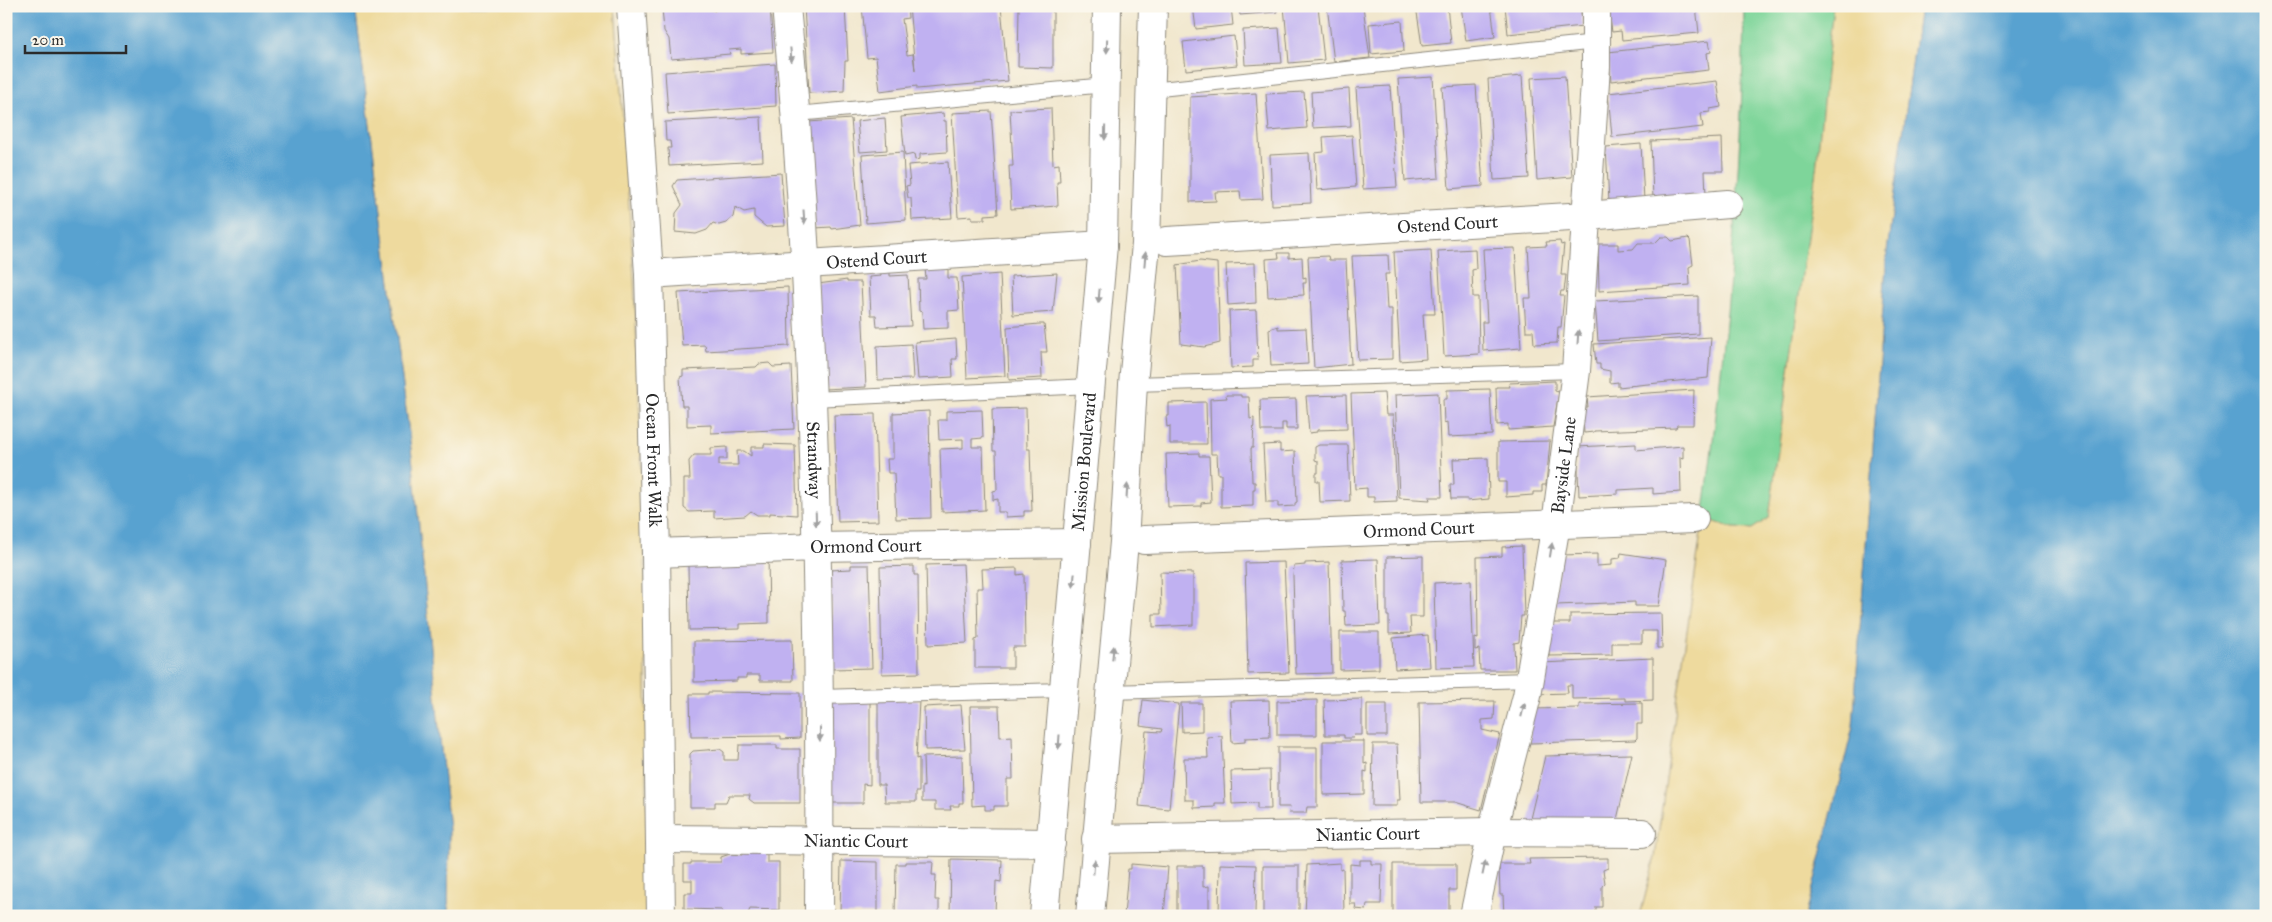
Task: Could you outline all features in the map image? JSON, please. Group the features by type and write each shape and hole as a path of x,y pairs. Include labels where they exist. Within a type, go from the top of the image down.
{"street":[{"name":"Ocean Front Walk","path":"631,6 649,274 656,553 661,916"},
{"name":"Strandway","path":"786,6 797,114 807,263 812,399 820,697 819,916"},
{"name":"Mission Boulevard","path":"1044,916 1103,245 1107,6"},
{"path":"1090,916 1124,542 1133,384 1146,244 1153,6"},
{"name":"Bayside Lane","path":"1474,916 1492,832 1530,680 1556,524 1576,371 1587,216 1596,42 1596,6"},
{"name":"Ostend Court","path":"1167,241 1587,216 1728,204"},
{"name":"Ostend Court","path":"649,274 1103,245"},
{"name":"Ormond Court","path":"1144,540 1694,519"},
{"name":"Ormond Court","path":"656,553 816,547 1077,543"},
{"name":"Niantic Court","path":"1096,839 1492,832 1642,833"},
{"name":"Niantic Court","path":"661,839 1051,843"}],"lane":[{"path":"1151,90 1596,42"},
{"path":"797,114 1106,85"},
{"path":"1133,384 1576,371"},
{"path":"812,399 1091,386"},
{"path":"1109,692 1530,680"},
{"path":"820,697 1063,690"}],"green space":[{"path":"1744,6 1833,6 1816,171 1769,518 1752,529 1733,528 1703,518 1726,327 1740,135"}],"sand":[{"path":"355,6 615,6 634,278 645,543 648,916 448,916 449,830 413,465"},
{"path":"1833,6 1920,6 1887,252 1853,727 1806,916 1640,916 1655,857 1703,518 1733,528 1752,529 1769,518 1816,171"}],"water":[{"path":"6,6 355,6 413,465 449,830 448,916 6,916"},
{"path":"1920,6 2266,6 2266,916 1806,916 1853,727 1887,252"}],"building":[{"path":"702,6 715,11 715,6 770,6 773,52 741,54 741,49 729,50 730,54 671,59 669,39 664,31 662,8"},
{"path":"804,6 845,6 848,61 845,61 844,91 809,93"},
{"path":"862,6 907,6 908,18 902,19 907,55 913,54 915,70 909,6 1001,6 1008,81 917,89 917,86 880,91 876,57 867,58"},
{"path":"1019,6 1053,6 1053,68 1018,67"},
{"path":"1193,6 1231,6 1233,25 1196,29"},
{"path":"1239,6 1276,6 1277,12 1240,15"},
{"path":"1284,6 1318,6 1324,60 1289,63"},
{"path":"1327,6 1363,6 1370,58 1334,62"},
{"path":"1416,6 1447,6 1451,43 1422,46"},
{"path":"1461,6 1491,6 1495,37 1466,41"},
{"path":"1505,6 1580,6 1583,26 1508,34"},
{"path":"1657,6 1696,6 1699,33 1622,40 1621,31 1612,32 1609,11"},
{"path":"1402,21 1404,51 1371,54 1369,24"},
{"path":"1279,28 1282,63 1245,65 1243,30"},
{"path":"1234,36 1237,65 1186,70 1183,42"},
{"path":"1709,41 1711,52 1707,53 1709,70 1611,81 1608,52"},
{"path":"775,64 776,106 668,114 665,72"},
{"path":"1522,76 1529,178 1494,180 1488,79"},
{"path":"1565,76 1572,177 1537,180 1531,78"},
{"path":"1433,77 1439,178 1405,181 1398,79"},
{"path":"1717,81 1721,107 1710,109 1710,112 1701,113 1703,127 1612,137 1608,93"},
{"path":"1476,85 1483,186 1449,189 1442,87"},
{"path":"1390,86 1397,187 1363,189 1356,88"},
{"path":"1349,89 1351,126 1313,128 1311,92"},
{"path":"1304,92 1307,128 1269,131 1266,94"},
{"path":"1256,93 1263,199 1241,200 1240,191 1215,192 1216,201 1190,202 1190,97"},
{"path":"1051,108 1053,165 1059,164 1060,182 1057,182 1058,206 1011,209 1009,166 1013,166 1010,110"},
{"path":"991,111 998,214 985,215 985,219 972,219 972,216 958,217 952,113"},
{"path":"943,113 944,121 946,121 947,152 920,154 920,159 915,160 914,154 905,156 901,117"},
{"path":"761,117 763,161 669,166 668,148 671,148 670,141 666,141 665,122"},
{"path":"885,118 887,150 860,152 857,121"},
{"path":"851,119 860,225 832,229 831,227 815,228 809,122"},
{"path":"1352,135 1356,187 1317,190 1315,153 1324,152 1323,137"},
{"path":"1722,138 1723,171 1705,171 1706,197 1653,199 1651,141"},
{"path":"1641,144 1644,200 1609,202 1606,147"},
{"path":"903,152 906,220 866,223 862,155"},
{"path":"1309,153 1311,203 1272,205 1270,155"},
{"path":"948,162 952,218 912,220 911,198 908,198 906,186 910,185 908,165"},
{"path":"781,173 785,226 766,227 754,217 754,210 744,212 735,207 733,217 726,223 719,225 713,223 707,230 696,234 675,232 676,213 682,205 673,186 677,180"},
{"path":"1661,237 1668,237 1672,241 1688,238 1690,240 1693,265 1689,267 1690,285 1599,291 1598,244 1618,244 1618,250 1633,249 1638,243 1655,243"},
{"path":"1560,241 1561,245 1564,244 1561,275 1566,275 1564,291 1561,291 1560,296 1564,296 1561,327 1558,327 1557,343 1534,344 1533,331 1526,331 1524,298 1531,298 1528,247 1547,246 1546,242"},
{"path":"1515,248 1521,348 1483,351 1482,322 1487,322 1483,249"},
{"path":"1475,249 1476,269 1472,270 1473,297 1478,297 1479,354 1444,356 1438,251"},
{"path":"1431,250 1435,314 1423,314 1426,359 1400,361 1394,252"},
{"path":"1278,253 1289,253 1289,258 1302,257 1303,278 1306,277 1306,283 1303,283 1304,295 1268,297 1266,259 1279,258"},
{"path":"1388,255 1389,274 1385,274 1387,309 1392,309 1392,359 1358,360 1352,256"},
{"path":"1328,256 1329,260 1346,260 1351,364 1314,368 1308,257"},
{"path":"1200,261 1217,263 1220,343 1204,347 1181,344 1177,265"},
{"path":"1255,263 1256,303 1228,305 1226,264"},
{"path":"948,267 948,278 957,278 959,310 948,311 948,328 923,329 922,312 919,311 918,279 926,279 925,268"},
{"path":"890,272 890,276 908,275 911,326 877,327 876,315 871,315 869,277 881,276 881,273"},
{"path":"1057,273 1053,312 1013,315 1011,276"},
{"path":"1000,274 1005,376 967,378 962,277"},
{"path":"847,280 847,282 861,282 866,387 823,389 818,284"},
{"path":"788,287 789,346 706,351 705,345 682,346 678,293"},
{"path":"1698,296 1698,334 1598,341 1595,301"},
{"path":"1256,310 1258,360 1253,360 1253,367 1231,368 1229,311"},
{"path":"1044,324 1047,352 1041,352 1042,378 1009,380 1007,327"},
{"path":"1278,326 1278,329 1306,328 1308,364 1271,366 1269,329"},
{"path":"1711,337 1708,378 1618,387 1618,382 1610,383 1610,371 1600,369 1600,364 1596,364 1594,344"},
{"path":"956,339 957,359 952,359 953,377 918,379 915,342"},
{"path":"911,344 913,379 878,380 877,346"},
{"path":"769,363 773,367 791,366 794,429 711,433 711,425 687,426 687,406 682,406 680,377 683,376 683,370 756,367 759,364"},
{"path":"1555,381 1555,391 1559,392 1553,427 1508,430 1508,424 1497,425 1496,387 1510,387 1509,383"},
{"path":"1490,389 1492,435 1448,437 1447,422 1444,423 1443,399 1447,399 1447,390"},
{"path":"1694,390 1693,425 1677,425 1676,428 1584,433 1582,407 1588,407 1587,397"},
{"path":"1384,393 1386,415 1393,415 1397,501 1374,502 1374,497 1367,497 1367,488 1355,489 1351,394"},
{"path":"1438,393 1442,497 1429,497 1430,500 1399,498 1395,395"},
{"path":"1226,395 1249,397 1250,419 1254,418 1253,448 1251,448 1252,482 1255,482 1253,506 1221,507 1221,474 1218,474 1217,454 1211,454 1210,399 1227,398"},
{"path":"1346,395 1347,429 1317,430 1317,432 1309,433 1306,396"},
{"path":"1296,399 1297,429 1286,429 1286,423 1282,423 1282,431 1261,431 1260,400"},
{"path":"1206,402 1207,444 1170,444 1170,426 1167,427 1166,416 1169,416 1169,403"},
{"path":"1026,408 1027,449 1030,449 1032,511 1024,511 1024,516 1006,517 1006,512 998,512 998,499 993,500 993,491 997,490 996,451 993,451 992,409"},
{"path":"982,410 983,438 972,439 972,447 983,447 985,510 942,512 940,449 963,448 963,439 939,440 938,420 946,420 946,411"},
{"path":"929,411 931,518 896,519 894,473 888,473 887,459 893,459 893,413"},
{"path":"875,414 878,521 838,522 834,415"},
{"path":"1550,441 1546,485 1542,485 1542,492 1533,492 1533,495 1506,497 1506,482 1498,482 1498,442"},
{"path":"764,444 795,445 797,515 770,513 770,515 757,515 751,511 745,516 714,518 714,511 689,512 684,508 684,479 690,479 689,461 694,455 711,455 711,448 727,447 727,459 719,459 719,465 738,465 737,451 744,451 751,456 751,447 764,447"},
{"path":"1280,444 1280,452 1295,451 1297,502 1295,506 1278,507 1278,502 1266,502 1263,445"},
{"path":"1636,444 1636,450 1683,446 1683,458 1680,457 1681,492 1653,494 1653,488 1618,490 1618,494 1579,496 1577,447"},
{"path":"1319,445 1348,445 1350,501 1320,502 1319,481 1316,481 1318,461 1315,460 1315,447"},
{"path":"1199,453 1199,456 1209,456 1211,502 1201,503 1201,506 1168,507 1166,454"},
{"path":"1488,458 1489,499 1467,501 1468,499 1451,499 1450,485 1454,485 1453,459"},
{"path":"1522,546 1524,616 1521,616 1519,642 1514,643 1515,670 1480,670 1479,649 1475,650 1475,638 1478,639 1477,557 1502,556 1502,547"},
{"path":"768,552 769,623 740,624 740,629 689,630 688,565 731,564 731,553"},
{"path":"1621,553 1666,560 1659,606 1635,606 1635,602 1556,605 1556,586 1561,555 1597,554 1597,566 1612,565 1612,559 1620,558"},
{"path":"1423,556 1423,617 1410,617 1411,633 1389,634 1389,616 1387,616 1387,557"},
{"path":"1378,559 1380,625 1346,626 1345,611 1343,611 1342,560"},
{"path":"1284,562 1289,673 1248,674 1245,563"},
{"path":"1329,562 1332,673 1296,674 1294,566 1305,565 1305,563"},
{"path":"963,564 967,643 928,645 926,565"},
{"path":"851,565 869,565 872,668 832,669 830,570 851,569"},
{"path":"914,566 914,575 918,575 919,673 882,674 880,567"},
{"path":"1017,568 1017,575 1024,574 1025,647 1013,647 1013,668 975,668 975,640 978,639 977,588 983,588 982,569"},
{"path":"1160,572 1193,573 1193,625 1153,627 1153,614 1161,614"},
{"path":"1471,581 1474,667 1436,668 1434,583"},
{"path":"1661,613 1662,648 1657,648 1657,631 1642,631 1642,643 1612,643 1612,655 1549,656 1549,623 1570,623 1570,614"},
{"path":"1340,632 1379,632 1379,669 1340,670"},
{"path":"1428,635 1430,667 1395,669 1393,638"},
{"path":"792,640 793,681 760,681 760,675 746,675 746,678 737,678 737,681 694,682 694,641"},
{"path":"1653,658 1653,700 1625,701 1625,698 1572,699 1572,685 1567,685 1568,693 1535,694 1541,663"},
{"path":"708,692 800,693 800,738 781,739 781,736 691,737 690,694 708,694"},
{"path":"878,698 919,701 916,759 919,758 919,792 916,792 916,802 885,802 884,785 878,785"},
{"path":"832,699 870,699 870,785 863,784 863,803 831,803"},
{"path":"1362,699 1362,735 1344,738 1344,735 1325,735 1324,700"},
{"path":"1143,700 1179,704 1169,809 1139,806 1146,731 1161,732 1162,729 1140,726"},
{"path":"1269,700 1270,737 1245,738 1245,742 1232,743 1230,701"},
{"path":"1317,700 1317,735 1277,735 1277,701"},
{"path":"1495,701 1494,719 1482,720 1482,730 1500,734 1481,810 1455,802 1421,802 1419,702"},
{"path":"1181,703 1202,703 1202,731 1182,732"},
{"path":"1642,703 1642,724 1637,724 1637,738 1635,740 1530,743 1532,709 1579,708 1579,704"},
{"path":"1367,704 1387,704 1387,736 1367,736"},
{"path":"961,705 965,749 925,750 924,707"},
{"path":"970,706 999,706 1000,737 1012,736 1013,779 1007,779 1007,806 994,806 994,810 985,810 985,805 972,806"},
{"path":"1222,736 1225,803 1215,803 1215,807 1194,808 1194,800 1185,800 1184,758 1208,758 1207,737"},
{"path":"1323,741 1364,741 1364,764 1367,763 1367,772 1364,771 1364,794 1323,795"},
{"path":"1373,744 1397,744 1400,800 1397,800 1397,806 1372,806"},
{"path":"739,745 777,745 777,749 800,749 800,803 754,803 749,799 750,795 729,795 726,802 715,802 715,807 690,807 690,754 693,751 720,749 724,752 724,760 738,760"},
{"path":"1278,747 1317,747 1317,807 1307,807 1306,813 1289,813 1290,807 1278,807"},
{"path":"1632,754 1616,824 1528,827 1545,756"},
{"path":"962,756 963,803 959,803 959,806 950,806 951,810 935,810 935,802 922,802 922,786 924,787 923,757"},
{"path":"1270,770 1271,809 1257,809 1257,803 1232,804 1231,771"},
{"path":"742,851 767,851 767,862 779,862 779,910 750,909 747,916 723,916 722,910 684,909 684,893 692,893 692,880 684,880 684,864 691,864 691,862 721,862 721,857 730,854 742,855"},
{"path":"1608,858 1608,868 1603,870 1605,883 1602,886 1602,907 1596,907 1596,916 1504,916 1503,895 1500,895 1499,864 1530,864 1529,859"},
{"path":"951,859 1002,860 1001,882 996,881 995,916 950,916"},
{"path":"1360,860 1371,860 1371,864 1382,864 1381,904 1367,904 1366,910 1355,909 1356,904 1350,904 1350,864 1360,865"},
{"path":"841,861 878,862 878,914 840,914"},
{"path":"905,862 933,862 932,875 936,875 935,900 939,900 939,916 895,916 896,864 905,864"},
{"path":"1340,863 1340,870 1343,869 1344,913 1342,916 1305,916 1307,865"},
{"path":"1131,864 1168,867 1164,916 1124,916 1128,869 1131,869"},
{"path":"1220,864 1256,865 1255,915 1219,915"},
{"path":"1393,864 1456,864 1456,890 1449,890 1449,916 1393,916"},
{"path":"1177,866 1203,866 1203,887 1209,886 1209,916 1177,916"},
{"path":"1263,866 1299,866 1299,916 1263,916"}]}
